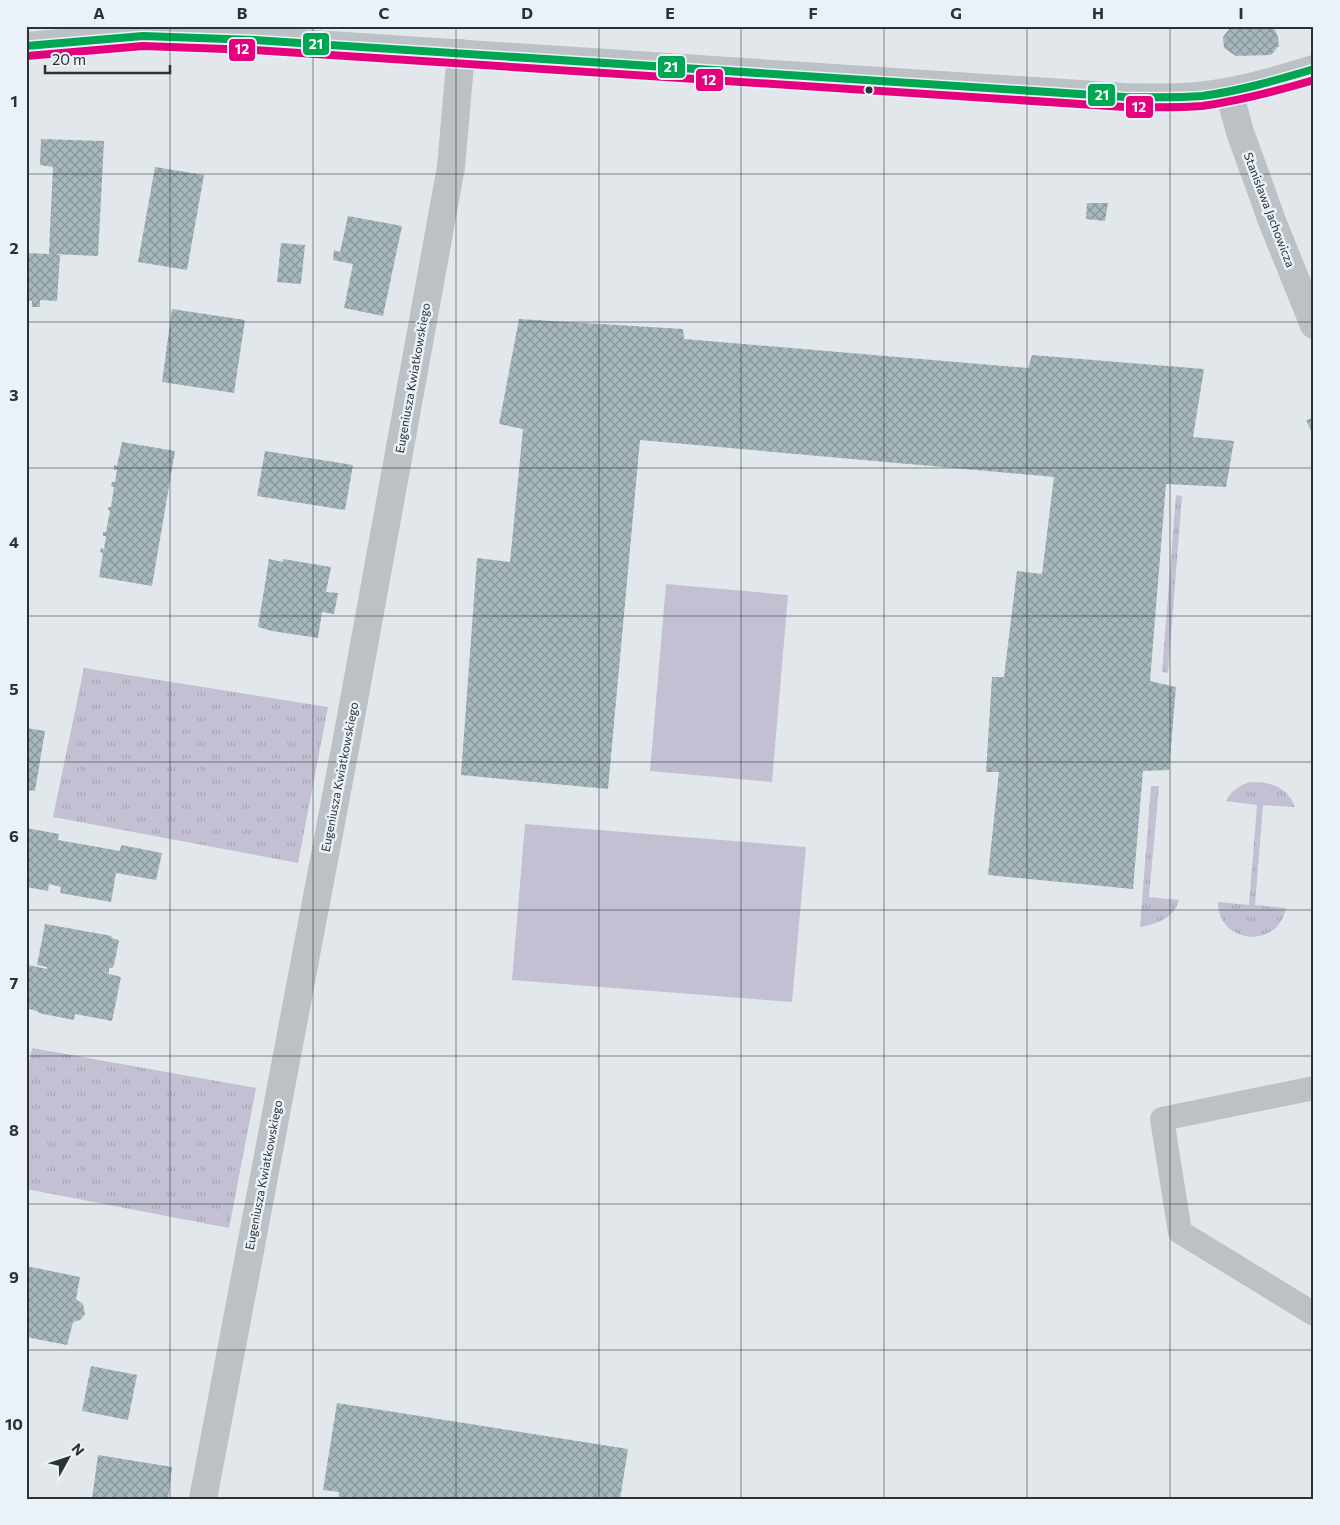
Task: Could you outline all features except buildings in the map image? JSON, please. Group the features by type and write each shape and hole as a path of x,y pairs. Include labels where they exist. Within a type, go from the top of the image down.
{"street":[{"path":"26,46 78,33 245,39 1125,97 1183,97 1229,92 1276,81 1314,68"},
{"name":"Eugeniusza Kwiatkowskiego","path":"203,1499 348,733 451,167 461,53"},
{"name":"Stanisława Jachowicza","path":"1229,92 1240,132 1272,221 1314,325"}],"lane":[{"path":"1314,1088 1162,1119 1180,1232 1314,1314"}],"green space":[{"path":"1176,495 1182,496 1168,673 1162,672"},
{"path":"666,584 788,595 772,782 650,771"},
{"path":"84,668 328,707 298,863 53,817"},
{"path":"1250,782 1271,784 1283,790 1292,800 1295,807 1263,805 1255,905 1286,908 1280,922 1271,931 1260,936 1248,936 1237,933 1227,926 1220,916 1218,902 1249,905 1257,805 1226,801 1235,789"},
{"path":"1151,786 1159,786 1149,897 1179,900 1169,916 1153,924 1140,927"},
{"path":"525,824 806,847 792,1002 512,980"},
{"path":"32,1048 256,1088 229,1228 26,1189 26,1077"}],"transit line":[{"name":"21","path":"26,46 143,36 254,40 1125,97 1173,97 1216,94 1314,69"},
{"name":"12","path":"27,56 143,46 253,50 1125,107 1202,106 1258,95 1314,80"}]}
